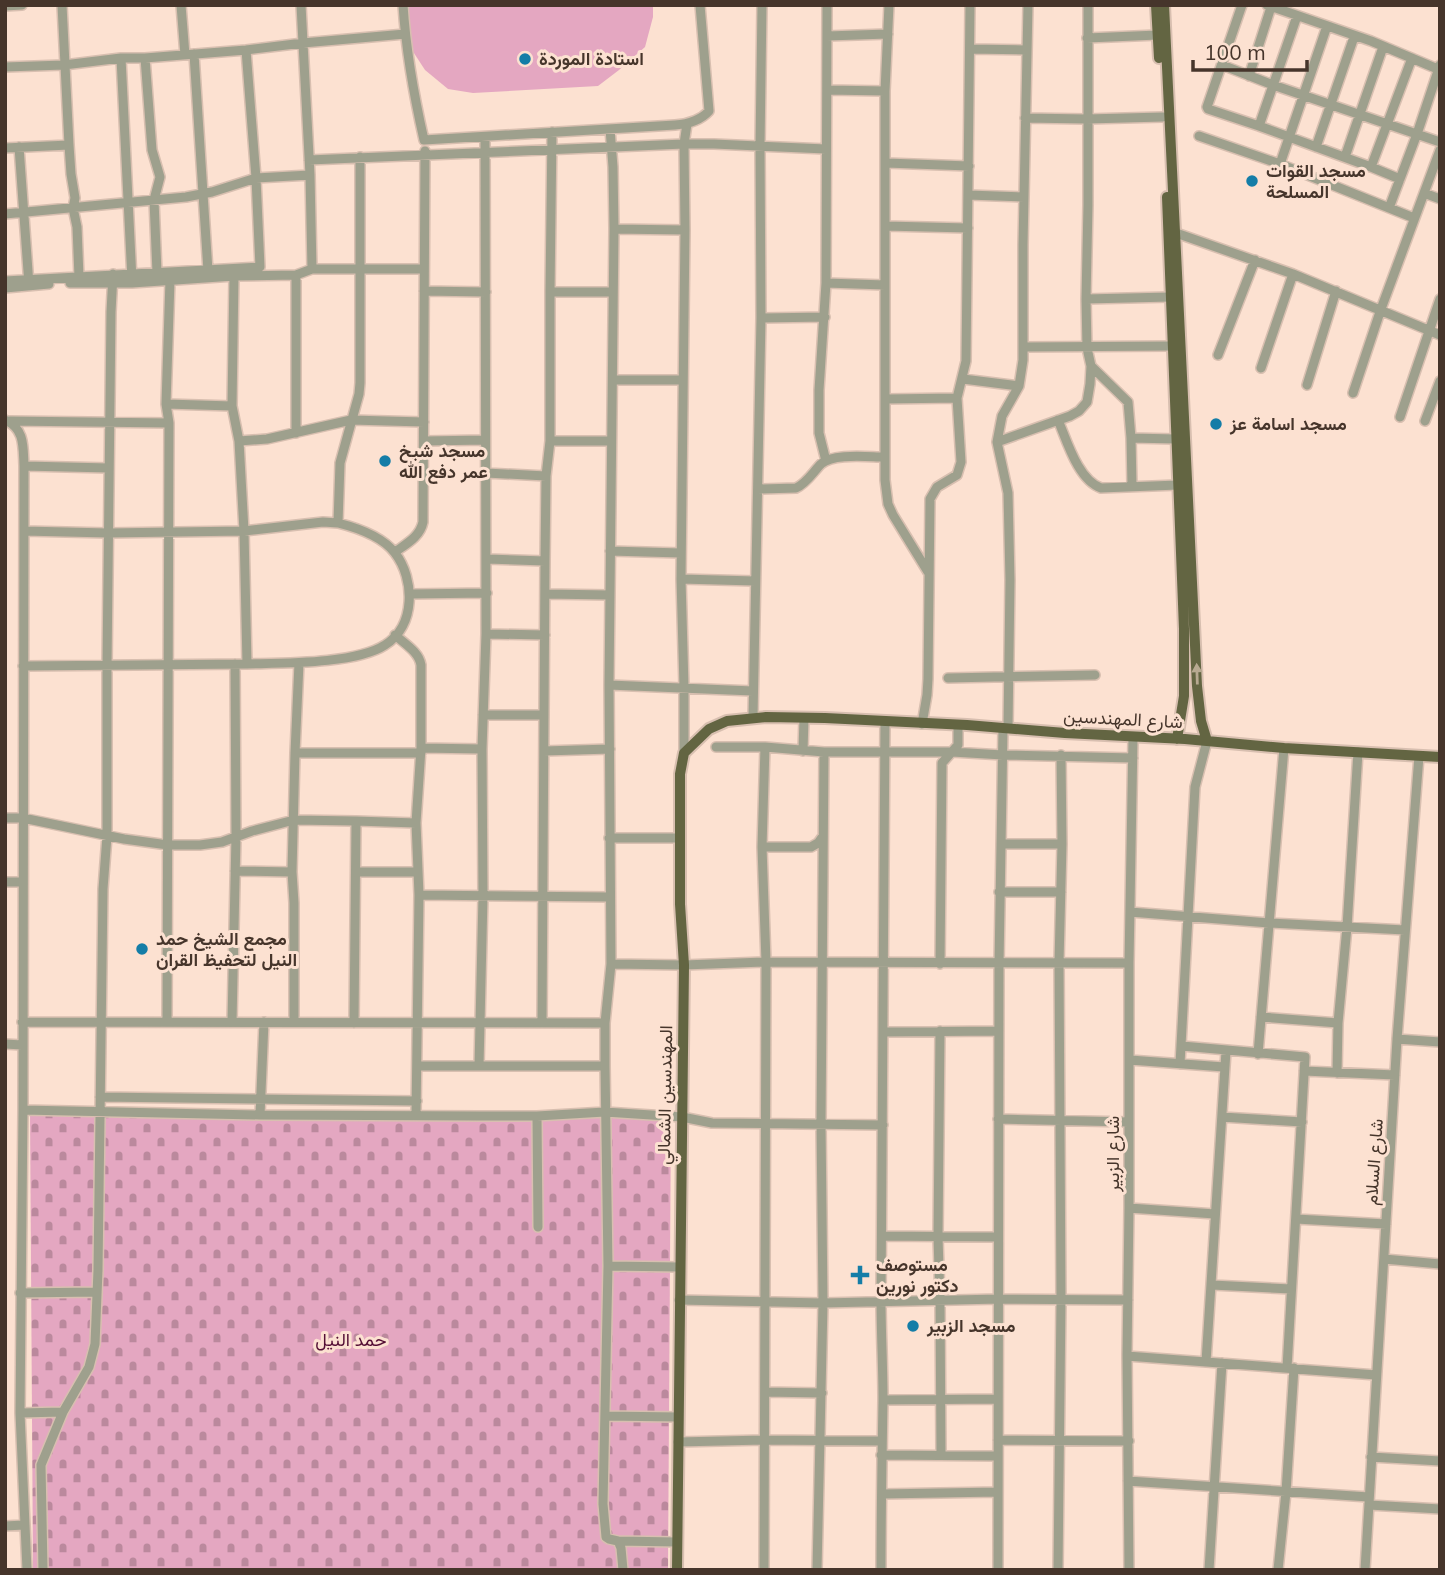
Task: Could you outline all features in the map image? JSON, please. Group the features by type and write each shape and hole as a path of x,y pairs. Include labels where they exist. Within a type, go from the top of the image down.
{"main road":[{"path":"1156,5 1172,233 1170,297 1176,439 1181,457 1178,485 1200,721 1207,741"},
{"path":"1164,5 1187,579 1184,696 1177,739"},
{"path":"684,753 715,726 727,721 753,717 804,718"},
{"name":"شارع المهندسين","path":"804,718 958,725 1440,757"},
{"name":"المهندسين الشمالي","path":"677,1570 684,965 680,904 680,774 684,753"}],"street":[{"path":"5,6 22,5"},
{"path":"62,5 79,277"},
{"path":"181,5 189,55 208,271"},
{"path":"301,5 312,269"},
{"path":"394,552 418,535 423,522 425,155 405,34 403,5"},
{"path":"424,140 687,124 704,117 709,111 700,5"},
{"path":"753,717 761,318 762,5"},
{"path":"826,461 819,433 819,390 826,284 827,5"},
{"path":"889,5 885,91 886,492 893,515 929,573"},
{"path":"922,724 928,687 931,496 940,484 957,475 961,467 957,398 965,361 970,5"},
{"path":"998,1570 999,892 1003,755 1010,676 1010,580 1008,493 998,429 1002,416 1019,386 1023,347 1028,5"},
{"path":"998,442 1079,411 1087,402 1091,366 1087,348 1086,299 1088,5"},
{"path":"1242,5 1208,109 1400,179"},
{"path":"1249,76 1269,6 1439,68 1388,208"},
{"path":"1259,126 1297,16"},
{"path":"1279,164 1327,26"},
{"path":"5,67 189,55 405,34"},
{"path":"827,36 888,34"},
{"path":"1087,38 1158,35"},
{"path":"1316,147 1354,37"},
{"path":"1345,157 1383,47"},
{"path":"970,49 1026,50"},
{"path":"132,279 157,273 260,267 246,50"},
{"path":"121,58 132,279"},
{"path":"145,58 152,150 160,177 154,200 157,273"},
{"path":"1371,167 1412,58"},
{"path":"1222,65 1440,142"},
{"path":"828,90 885,91"},
{"path":"1025,117 1163,117"},
{"path":"684,753 681,553 684,144 687,124"},
{"path":"610,129 614,229 609,685 611,964 605,1023 608,1266 603,1518 609,1539 677,1542"},
{"path":"542,1023 545,561 546,476 550,441 552,132"},
{"path":"1199,136 1279,164 1414,218"},
{"path":"479,1066 483,896 482,749 487,593 485,137"},
{"path":"309,160 684,144 826,149"},
{"path":"5,148 69,145"},
{"path":"19,147 29,283"},
{"path":"1353,393 1440,150"},
{"path":"338,523 340,463 360,383 360,157"},
{"path":"886,163 969,166"},
{"path":"5,214 203,194 256,177 310,175"},
{"path":"1424,193 1440,199"},
{"path":"968,195 1024,197"},
{"path":"885,226 968,228"},
{"path":"614,229 685,230"},
{"path":"1172,233 1293,274 1440,335"},
{"path":"1218,355 1255,260"},
{"path":"5,288 79,277 170,280 296,275 312,269 424,269"},
{"path":"1261,368 1293,274"},
{"path":"296,275 296,433"},
{"path":"234,276 232,406 239,441 247,664"},
{"path":"5,281 41,285 113,278"},
{"path":"43,1570 41,1465 63,1412 84,1377 95,1344 103,889 107,836 109,421 113,278"},
{"path":"167,1022 169,423 166,404 170,280"},
{"path":"826,284 885,285"},
{"path":"424,291 486,292"},
{"path":"1307,385 1336,291"},
{"path":"551,292 613,292"},
{"path":"1086,299 1170,297"},
{"path":"1400,417 1440,299"},
{"path":"761,318 825,317"},
{"path":"1023,347 1172,346"},
{"path":"1091,366 1128,402 1132,486"},
{"path":"962,379 1019,386"},
{"path":"613,380 683,380"},
{"path":"1425,421 1440,381"},
{"path":"886,399 957,398"},
{"path":"166,404 232,406"},
{"path":"7,420 169,423"},
{"path":"7,420 21,433 24,466 20,1413 27,1570"},
{"path":"239,441 267,439 351,420 424,422"},
{"path":"1058,420 1080,471 1095,485 1101,488 1178,485"},
{"path":"1131,438 1176,439"},
{"path":"424,440 485,440"},
{"path":"550,441 611,441"},
{"path":"758,489 802,486 826,461 838,458 884,457"},
{"path":"24,466 109,468"},
{"path":"486,473 546,476"},
{"path":"23,666 299,663 366,653 388,644 403,626 410,594 403,569 394,552 370,534 338,523 323,522 244,531 24,531"},
{"path":"610,551 681,553"},
{"path":"487,559 545,561"},
{"path":"681,579 755,581"},
{"path":"410,594 487,593"},
{"path":"545,594 610,595"},
{"path":"486,634 545,635"},
{"path":"396,635 415,653 422,665 421,751 416,823 419,895 416,1115"},
{"path":"293,1022 292,872 299,663"},
{"path":"232,1022 236,836 235,664"},
{"path":"948,678 1095,676"},
{"path":"609,685 753,691"},
{"path":"483,715 544,715"},
{"path":"803,751 804,718"},
{"path":"881,1570 886,721"},
{"path":"940,964 942,762 958,745 958,725"},
{"name":"شارع الزبير","path":"1129,1570 1127,1356 1133,738"},
{"path":"1180,1064 1195,788 1207,741"},
{"path":"716,747 765,747 824,752 952,752 1133,758"},
{"path":"764,1570 766,962 762,846 765,747"},
{"path":"1258,1054 1284,748"},
{"path":"295,753 482,749"},
{"path":"544,751 610,749"},
{"path":"1337,1073 1338,1023 1358,751"},
{"path":"817,1570 823,1303 821,1124 824,752"},
{"path":"1058,1570 1061,755"},
{"name":"شارع السلام","path":"1365,1570 1397,1039 1419,756"},
{"path":"5,818 23,817 107,836 168,845 212,845 293,820 416,823"},
{"path":"354,1023 356,821"},
{"path":"762,846 811,847 824,835"},
{"path":"609,838 680,838"},
{"path":"1002,844 1062,844"},
{"path":"235,871 292,872"},
{"path":"356,872 418,872"},
{"path":"5,882 23,882"},
{"path":"999,892 1061,892"},
{"path":"419,895 610,897"},
{"path":"1130,912 1405,930"},
{"path":"611,964 1129,963"},
{"path":"1261,1017 1338,1023"},
{"path":"22,1022 605,1023"},
{"path":"260,1115 264,1022"},
{"path":"940,1031 938,1237 941,1454"},
{"path":"883,1032 999,1031"},
{"path":"1397,1039 1440,1042"},
{"path":"5,1044 22,1045"},
{"path":"1182,1046 1305,1057 1291,1289 1286,1492 1278,1570"},
{"path":"1206,1362 1226,1051"},
{"path":"1130,1060 1224,1068"},
{"path":"418,1066 605,1066"},
{"path":"1304,1071 1395,1075"},
{"path":"100,1097 417,1101"},
{"path":"23,1110 260,1115 537,1116 605,1112 682,1116 712,1123 883,1125"},
{"path":"537,1116 538,1227"},
{"path":"1222,1116 1302,1122"},
{"path":"999,1119 1129,1122"},
{"path":"1129,1208 1215,1214"},
{"path":"1296,1219 1386,1224"},
{"path":"882,1236 998,1237"},
{"path":"1384,1259 1440,1264"},
{"path":"608,1266 680,1268"},
{"path":"1212,1285 1291,1289"},
{"path":"20,1293 96,1292"},
{"path":"679,1300 823,1303 999,1299 1128,1300"},
{"path":"1127,1356 1376,1375"},
{"path":"1209,1570 1222,1363"},
{"path":"765,1392 821,1393"},
{"path":"883,1400 998,1399"},
{"path":"20,1413 63,1412"},
{"path":"605,1416 678,1417"},
{"path":"998,1440 1129,1441"},
{"path":"678,1442 881,1441"},
{"path":"881,1455 998,1455"},
{"path":"1371,1457 1440,1461"},
{"path":"1128,1481 1286,1492 1440,1509"},
{"path":"882,1494 998,1492"},
{"path":"5,1525 24,1525"},
{"path":"618,1541 623,1570"}],"green space":[{"name":"استادة الموردة","path":"408,5 653,5 653,17 645,47 598,86 473,93 448,89 425,70 410,47"},
{"name":"حمد النيل","path":"671,1110 668,1570 33,1570 30,1112"}],"place":[{"name":"استادة الموردة","path":"525,59"},
{"name":"مسجد القوات المسلحة","path":"1252,181"},
{"name":"مسجد اسامة عز","path":"1216,424"},
{"name":"مسجد شيخ عمر دفع الله","path":"385,461"},
{"name":"مجمع الشيخ حمد النيل لتحفيظ القران","path":"142,949"},
{"name":"مستوصف دكتور نورين","path":"860,1275"},
{"name":"مسجد الزبير","path":"913,1326"}]}
